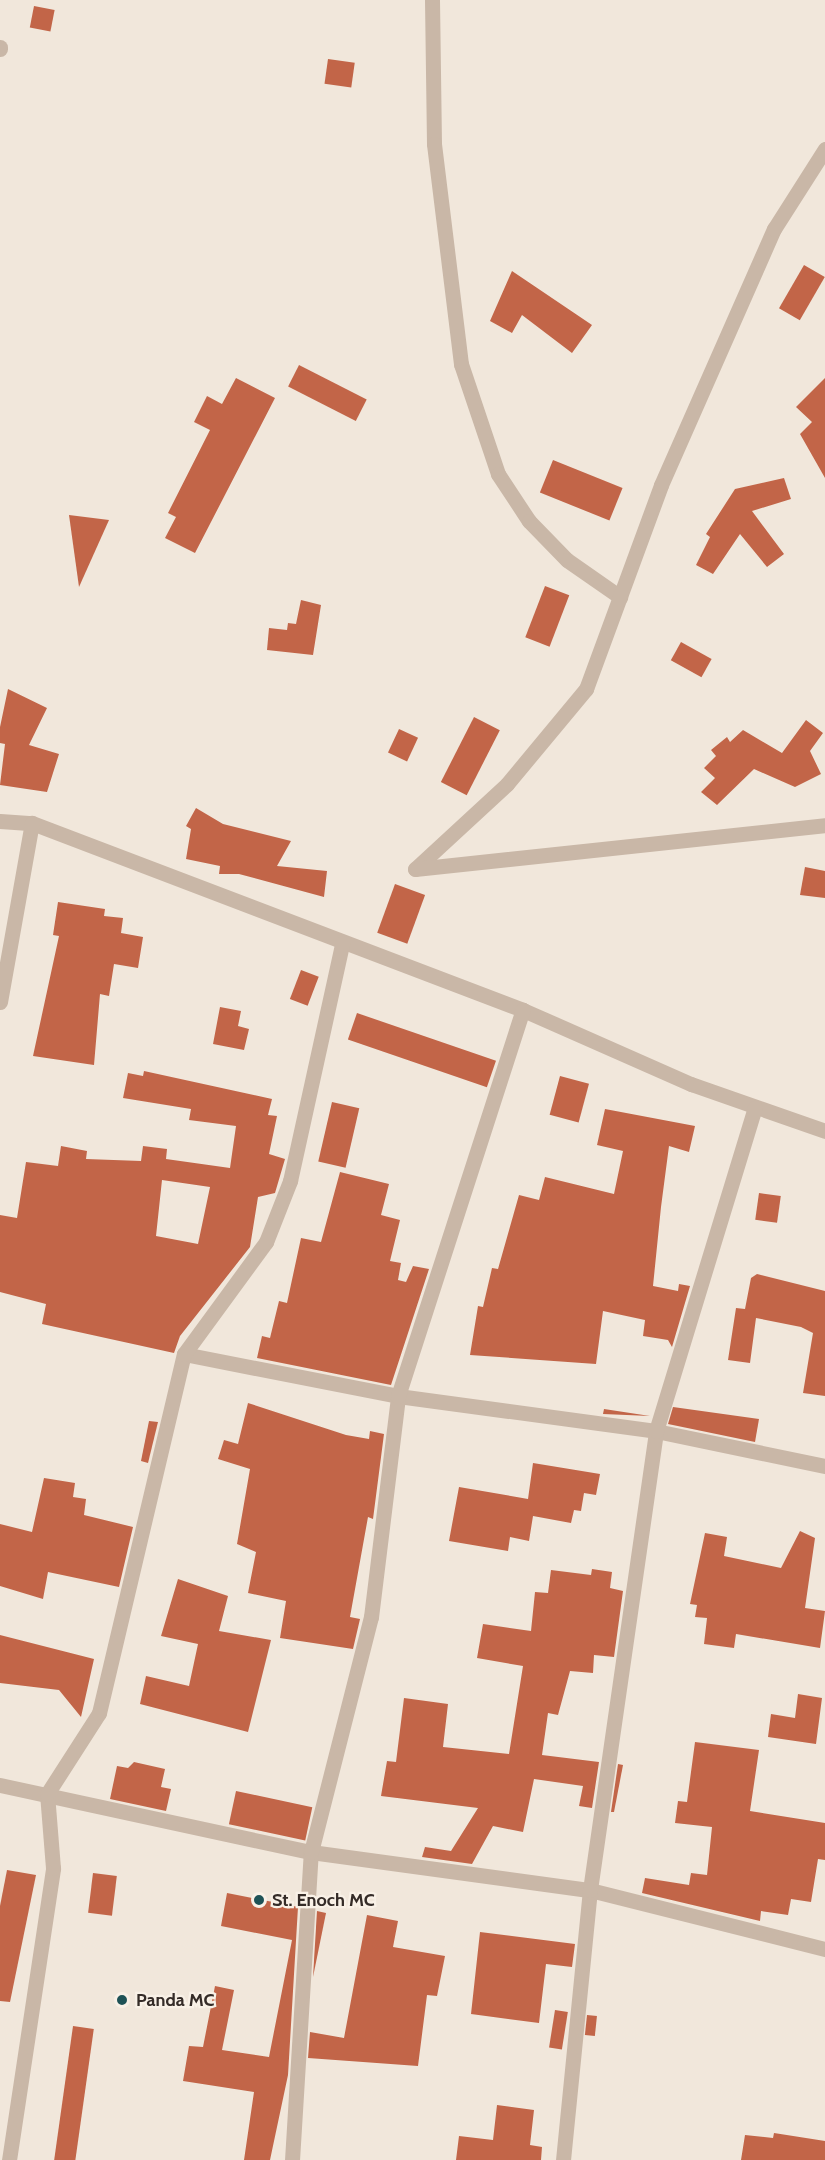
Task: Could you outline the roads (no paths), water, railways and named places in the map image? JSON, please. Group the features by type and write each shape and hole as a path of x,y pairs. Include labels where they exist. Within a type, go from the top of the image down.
{"street":[{"path":"432,0 434,144 461,364 498,474 529,521 567,560 620,597"},
{"path":"825,149 774,230 661,485 586,689 507,784 415,870 825,825"},
{"path":"0,821 32,823 342,944 524,1010 754,1108 825,1131"},
{"path":"0,1002 32,823"},
{"path":"9,2160 53,1868 47,1794 99,1713 184,1354 266,1242 286,1192 342,944"},
{"path":"292,2160 311,1852 371,1617 398,1396 524,1010"},
{"path":"563,2160 590,1890 656,1431 754,1108"},
{"path":"184,1354 398,1396 656,1431 825,1466"},
{"path":"0,1785 311,1852 590,1890 825,1949"}],"place":[{"name":"St. Enoch MC","path":"259,1900"},
{"name":"Panda MC","path":"122,2000"}]}
